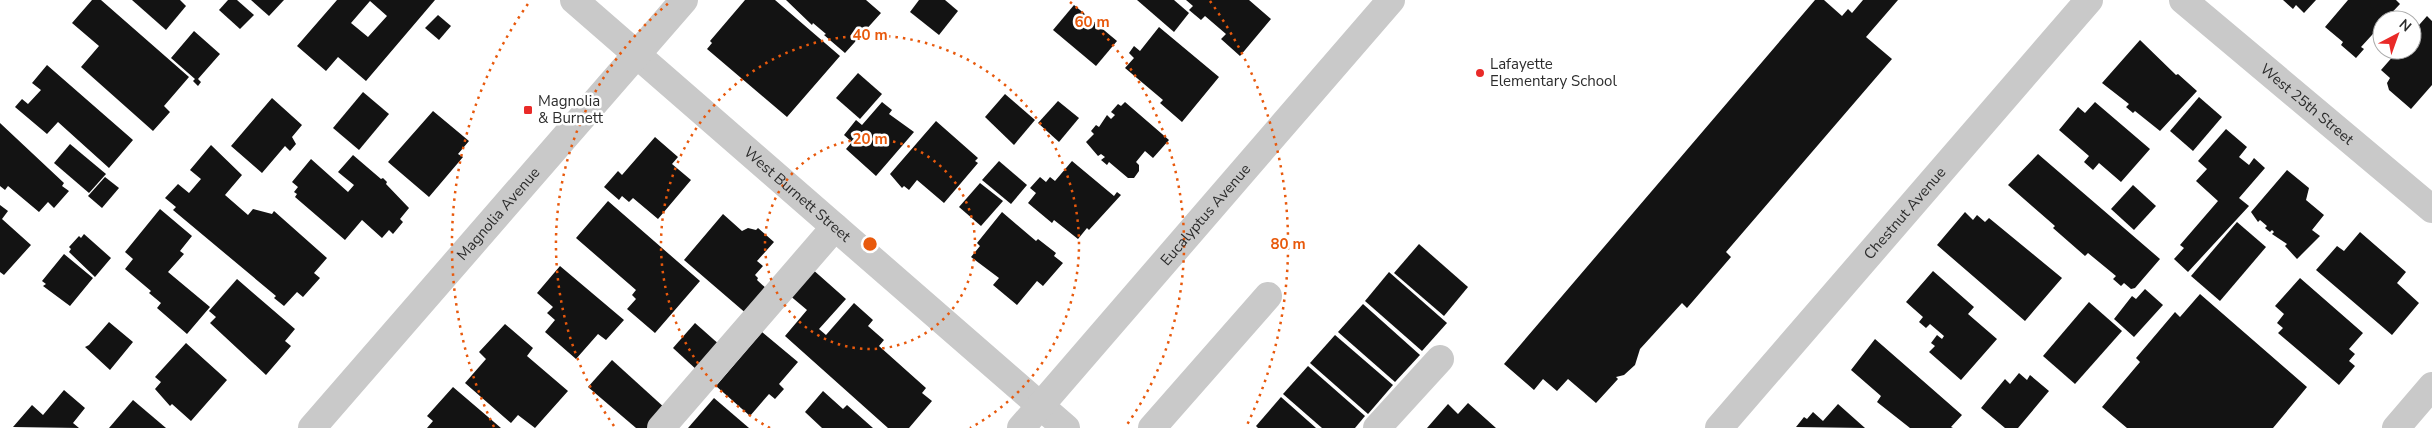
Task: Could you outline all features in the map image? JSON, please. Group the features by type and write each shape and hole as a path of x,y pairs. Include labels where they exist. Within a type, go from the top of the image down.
{"street":[{"name":"West Burnett Street","path":"574,0 1066,428"},
{"name":"Magnolia Avenue","path":"312,428 684,0"},
{"name":"Eucalyptus Avenue","path":"1021,428 1391,0"},
{"name":"Chestnut Avenue","path":"1720,428 2090,0"},
{"name":"West 25th Street","path":"2183,0 2432,209"},
{"path":"661,428 835,227"},
{"path":"1152,428 1268,296"},
{"path":"1377,428 1440,360"},
{"path":"2396,428 2432,386"}],"building":[{"path":"92,0 101,0 189,77 164,106 170,112 153,131 81,67 99,46 72,23"},
{"path":"132,0 180,0 186,6 166,30"},
{"path":"228,0 237,0 254,15 240,29 219,10"},
{"path":"251,0 284,0 269,16"},
{"path":"337,0 435,0 366,81 338,57 326,71 297,46","holes":["370,1 387,16 368,37 351,23"]},
{"path":"745,0 775,0 840,56 787,117 707,49 712,43 710,41"},
{"path":"786,0 866,0 881,13 845,53"},
{"path":"919,0 945,0 958,11 939,35 910,12"},
{"path":"1137,0 1174,0 1189,13 1174,32"},
{"path":"1186,0 1249,0 1271,19 1240,56 1221,39 1226,34 1205,16 1201,20 1189,10 1193,6"},
{"path":"1815,0 1824,0 1842,16 1848,9 1852,13 1863,0 1898,0 1866,37 1892,59 1726,252 1731,257 1687,308 1682,303 1640,349 1635,365 1624,375 1616,377 1618,379 1596,403 1568,379 1557,391 1543,379 1534,390 1504,364"},
{"path":"2283,0 2316,0 2304,13 2296,5 2293,9"},
{"path":"2348,0 2396,0 2400,4 2394,10 2372,10 2372,35 2361,47 2364,49 2356,58 2341,45 2343,42 2325,27"},
{"path":"1074,5 1117,41 1096,66 1053,30"},
{"path":"438,15 451,26 439,40 425,28"},
{"path":"2427,16 2432,21 2432,85 2411,109 2389,90 2387,83 2390,78 2381,70 2390,60 2422,60 2422,22"},
{"path":"1159,27 1219,77 1182,122 1160,103 1163,100 1125,68 1134,58 1129,53 1134,46 1140,51"},
{"path":"194,31 220,54 198,79 201,82 198,86 193,81 195,79 171,58"},
{"path":"2140,40 2176,75 2178,74 2197,91 2160,131 2135,111 2133,113 2126,107 2129,104 2102,83"},
{"path":"47,65 133,140 109,168 58,122 47,134 15,107 22,99 28,104 41,90 32,83"},
{"path":"858,73 882,94 860,119 836,98"},
{"path":"363,92 389,114 359,150 333,128"},
{"path":"1005,94 1035,120 1014,145 985,117"},
{"path":"2199,97 2222,117 2193,151 2170,131"},
{"path":"272,98 302,125 292,137 296,144 290,151 285,146 262,173 231,146"},
{"path":"1058,101 1079,118 1059,142 1038,123"},
{"path":"882,102 892,110 889,114 914,132 876,176 846,149 852,142 844,135 856,120 862,125"},
{"path":"1125,102 1169,140 1153,158 1145,151 1136,162 1139,165 1139,171 1134,178 1128,178 1109,162 1107,165 1101,160 1105,157 1101,154 1098,156 1086,142 1094,134 1091,131 1096,125 1099,127 1107,115 1111,119 1115,115 1111,112 1118,104 1121,106"},
{"path":"2095,102 2150,149 2121,182 2099,163 2093,170 2084,162 2089,156 2059,130 2078,107 2085,113"},
{"path":"433,111 469,141 458,154 463,157 429,197 388,162"},
{"path":"936,121 978,158 975,161 978,163 944,203 917,180 909,190 904,186 902,188 890,174"},
{"path":"0,123 64,183 62,186 69,191 54,208 48,202 39,212 8,186 5,190 0,186"},
{"path":"2226,129 2247,147 2239,157 2249,165 2254,158 2265,168 2239,198 2249,206 2188,272 2174,259 2184,248 2180,245 2218,201 2196,181 2207,169 2198,161"},
{"path":"655,137 678,157 672,164 691,180 658,219 633,198 629,202 622,196 619,200 604,187 618,171 622,175"},
{"path":"70,144 106,174 89,193 54,163"},
{"path":"211,145 242,175 225,195 248,215 253,209 272,214 274,211 327,258 314,273 320,278 303,297 297,292 284,306 274,298 276,296 173,210 176,207 165,198 178,184 189,193 201,179 190,170"},
{"path":"2038,154 2160,259 2135,288 2131,289 2124,283 2121,286 2113,279 2116,276 2088,253 2085,256 2053,228 2055,226 2008,185"},
{"path":"353,155 381,179 383,178 387,182 386,184 409,208 400,219 403,222 393,234 389,230 382,238 362,220 345,240 295,197 297,194 294,192 298,187 292,182 311,159 348,192 354,185 338,172"},
{"path":"999,161 1027,185 1011,204 982,180"},
{"path":"1072,161 1114,196 1117,192 1121,195 1089,230 1087,228 1078,239 1054,220 1052,223 1028,203 1036,193 1030,188 1040,177 1046,182 1050,177 1055,181"},
{"path":"2287,170 2309,188 2306,200 2324,215 2312,230 2320,236 2297,259 2285,246 2287,244 2272,234 2274,232 2272,230 2270,232 2265,228 2267,226 2260,220 2258,222 2251,212"},
{"path":"105,177 119,188 102,208 88,196"},
{"path":"980,183 1003,201 981,226 959,207"},
{"path":"2133,185 2156,206 2134,230 2111,209"},
{"path":"608,201 700,281 655,333 627,309 636,299 632,295 636,290 576,238"},
{"path":"0,205 8,211 2,219 31,245 4,275 0,272"},
{"path":"160,209 192,236 180,251 184,254 168,272 210,307 187,334 157,308 161,303 149,293 151,291 125,269 133,259 125,252"},
{"path":"1002,212 1036,241 1038,239 1056,253 1054,256 1063,263 1043,286 1037,281 1017,305 993,285 999,278 971,257 980,246 977,243"},
{"path":"1965,212 1973,220 1977,215 1985,222 1989,218 2062,278 2025,321 1937,245"},
{"path":"723,214 742,231 748,228 756,230 758,228 774,242 757,261 763,266 755,275 758,278 757,280 769,291 748,315 684,260"},
{"path":"2237,222 2266,247 2220,301 2191,276"},
{"path":"2360,232 2406,272 2397,283 2419,303 2392,335 2316,270 2337,246 2344,251"},
{"path":"84,234 111,258 95,277 69,252 71,249 69,247 79,236 81,238"},
{"path":"1419,244 1468,287 1444,316 1394,273"},
{"path":"64,254 93,278 70,306 43,286 46,284 42,281"},
{"path":"560,266 624,320 606,340 598,334 576,359 545,332 555,320 547,313 553,307 537,293"},
{"path":"811,268 846,299 819,329 826,335 854,303 873,320 868,326 884,340 879,346 926,388 922,393 932,401 909,428 888,428 785,336 807,310 788,294"},
{"path":"1933,271 1974,307 1968,314 1997,339 1961,380 1929,352 1935,346 1931,343 1937,335 1942,339 1944,336 1930,324 1926,328 1919,322 1923,317 1906,302"},
{"path":"1389,272 1447,323 1422,351 1365,301"},
{"path":"2300,278 2363,333 2349,349 2355,354 2349,361 2355,366 2339,385 2278,333 2283,328 2277,323 2284,314 2275,306"},
{"path":"237,279 295,329 285,341 291,346 266,375 210,323 216,317 209,311"},
{"path":"2145,289 2163,305 2134,337 2114,319 2132,296 2136,299"},
{"path":"2200,294 2307,387 2273,428 2127,428 2102,407 2140,362 2136,358 2175,312 2180,317"},
{"path":"2089,302 2122,331 2075,384 2043,356"},
{"path":"1363,304 1420,355 1395,382 1338,332"},
{"path":"109,322 133,342 110,370 85,347 89,345"},
{"path":"695,323 721,346 698,371 673,348"},
{"path":"505,324 533,348 527,356 568,391 535,428 518,415 511,423 465,383 486,359 479,352"},
{"path":"762,332 798,362 779,384 784,389 775,399 769,394 750,416 716,386"},
{"path":"1335,335 1393,385 1368,414 1310,363"},
{"path":"1875,339 1962,415 1951,427 1953,428 1910,428 1877,402 1881,396 1851,370"},
{"path":"186,343 227,380 191,421 172,404 170,406 155,389 161,382 155,377"},
{"path":"612,360 666,409 649,428 636,428 588,387"},
{"path":"1308,366 1365,416 1355,428 1322,428 1283,394"},
{"path":"2019,373 2027,380 2030,375 2049,391 2018,428 2005,428 1981,408 2005,379 2010,384"},
{"path":"453,387 501,428 427,428 433,421 427,416"},
{"path":"64,390 85,408 73,423 79,428 13,427 32,405 43,415"},
{"path":"823,391 843,409 847,405 873,428 822,428 805,412"},
{"path":"1281,397 1316,428 1258,428 1256,426"},
{"path":"714,398 749,428 688,428"},
{"path":"133,400 166,428 109,428"},
{"path":"1468,403 1496,428 1427,428 1448,404 1458,414"},
{"path":"1838,404 1865,428 1796,427 1804,417 1807,419 1813,412 1823,421"}],"place":[{"name":"Lafayette Elementary School","path":"1480,73"},
{"name":"Magnolia & Burnett","path":"528,110"}]}
